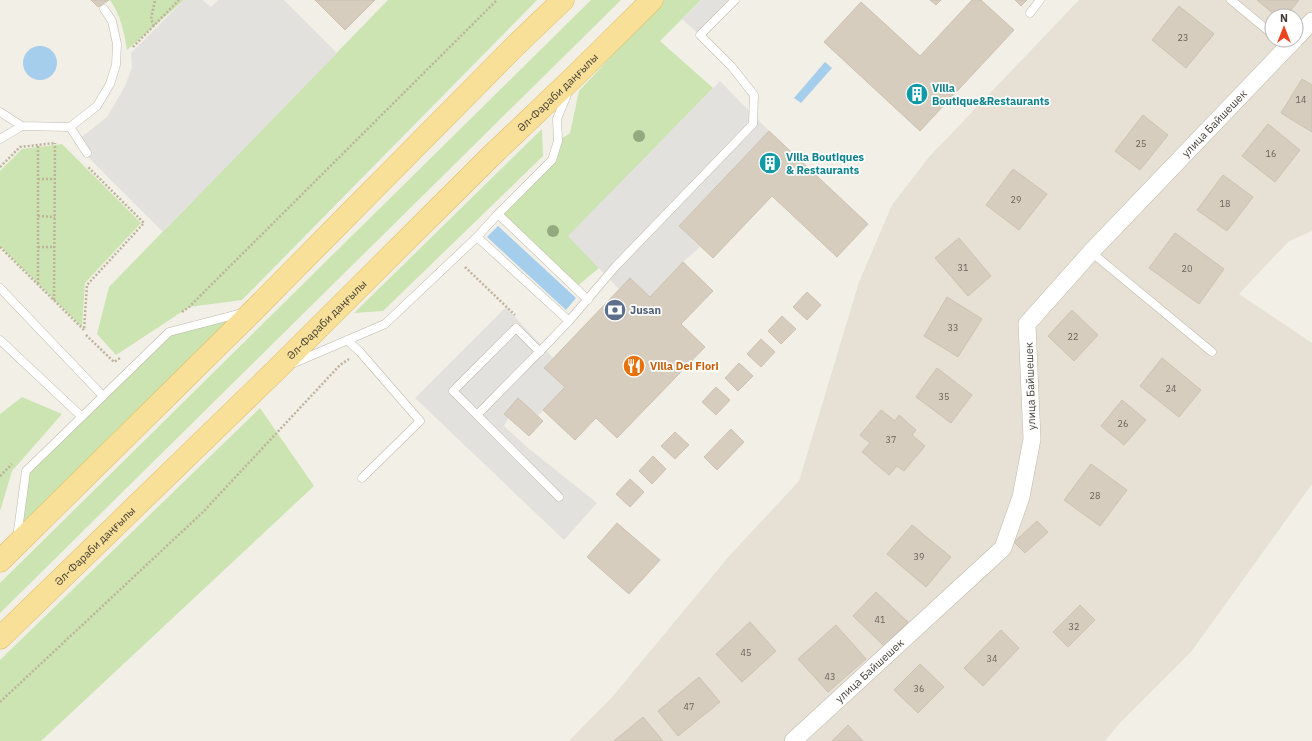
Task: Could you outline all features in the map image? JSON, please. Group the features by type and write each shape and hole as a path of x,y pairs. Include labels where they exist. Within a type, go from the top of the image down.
{"main road":[{"path":"0,561 253,311 514,47 563,0"},
{"name":"Әл-Фараби даңғылы","path":"0,638 276,370 490,157 652,0"}],"street":[{"name":"улица Байшешек","path":"1304,28 1312,21"},
{"name":"улица Байшешек","path":"793,741 1003,548 1021,497 1032,439 1027,324 1091,252 1282,48"}],"lane":[{"path":"477,415 540,352 588,300 615,267 753,124 754,95 732,67 700,35 735,0"},
{"path":"1030,13 1040,0"},
{"path":"1231,0 1264,27"},
{"path":"0,112 22,126 70,127 97,106 110,84 116,65 117,44 112,22 104,9"},
{"path":"276,370 385,324 477,237 552,160 558,141 557,119 575,76"},
{"path":"0,139 22,126"},
{"path":"70,127 87,153"},
{"path":"498,214 588,300"},
{"path":"477,237 569,321"},
{"path":"1091,252 1212,352"},
{"path":"0,288 103,396"},
{"path":"16,545 26,471 81,416 169,332 253,311"},
{"path":"540,352 516,328 453,391 559,497"},
{"path":"0,340 81,416"},
{"path":"347,340 360,352 420,421 362,478"}],"path":[{"path":"154,26 151,19 155,0"},
{"path":"132,47 179,0"},
{"path":"177,316 189,307 497,0"},
{"path":"0,167 20,147 63,142"},
{"path":"54,301 55,143"},
{"path":"38,145 38,284"},
{"path":"0,247 84,330 87,284 144,223 84,163"},
{"path":"38,179 55,179"},
{"path":"38,216 55,216"},
{"path":"38,247 55,247"},
{"path":"461,264 518,318"},
{"path":"86,335 114,362 123,356"},
{"path":"0,702 202,513 340,366 360,352"},
{"path":"0,476 14,462"}],"shaded area":[{"path":"184,0 202,0 211,7 218,0 284,0 337,53 163,232 74,143 107,117 125,86 132,67 131,53"},
{"path":"701,0 735,0 700,35 682,19"},
{"path":"1079,0 1312,0 1312,231 1289,241 1239,294 1312,343 1312,484 1191,652 1119,724 1105,741 569,741 613,696 730,555 799,481 859,282 892,205 929,157"},
{"path":"720,81 769,131 679,226 700,247 683,262 650,297 630,278 619,289 568,236"},
{"path":"506,307 553,358 544,368 565,387 538,416 518,399 504,426 528,448 597,503 564,540 415,398"}],"green space":[{"path":"110,0 184,0 127,50 119,18"},
{"path":"388,0 537,0 242,300 189,307 116,355 97,334 109,287"},
{"path":"591,0 621,0 0,613 0,583"},
{"path":"664,0 701,0 660,41 713,88 569,236 599,268 575,288 498,214 552,161 558,141 570,133 579,91"},
{"path":"542,129 543,156 383,311 354,313"},
{"path":"62,144 141,223 85,283 82,327 0,246 0,171 22,149"},
{"path":"245,313 17,538 26,471 169,332"},
{"path":"22,397 62,414 12,471 0,511 0,414"},
{"path":"260,408 314,486 41,741 0,741 0,660"}],"water":[{"path":"40,46 46,47 52,51 56,57 56,69 52,75 46,79 40,80 34,79 28,75 24,69 23,63 24,57 28,51 34,47"},
{"path":"825,62 832,68 801,103 794,98"},
{"path":"498,226 576,298 566,310 487,237"}],"building":[{"path":"91,0 109,0 98,7"},
{"path":"315,0 375,0 345,30"},
{"path":"930,0 941,0 936,5"},
{"name":"Villa Boutique&Restaurants","path":"972,0 981,0 1014,30 920,131 824,42 861,2 920,56"},
{"path":"1015,0 1027,0 1021,6"},
{"path":"1257,0 1299,0 1292,8 1266,8"},
{"path":"1179,6 1214,34 1186,68 1152,40"},
{"path":"1302,79 1312,85 1312,132 1281,113"},
{"path":"1143,115 1168,135 1140,170 1115,151"},
{"path":"1268,124 1300,150 1275,182 1242,156"},
{"name":"Villa Boutiques & Restaurants","path":"769,131 868,224 837,257 772,196 713,258 679,226"},
{"path":"1013,169 1047,194 1019,230 986,205"},
{"path":"1223,175 1253,197 1227,231 1197,210"},
{"path":"1175,233 1224,269 1199,304 1149,268"},
{"path":"959,238 991,276 968,296 935,258"},
{"path":"683,262 713,291 681,324 705,347 617,438 596,418 575,440 543,410 565,387 544,368 630,278 650,297"},
{"path":"807,292 821,305 807,320 793,307"},
{"path":"947,297 982,319 958,357 924,336"},
{"path":"1072,310 1098,335 1074,361 1048,336"},
{"path":"782,316 796,329 781,344 768,331"},
{"path":"761,339 775,352 761,367 747,354"},
{"path":"1162,358 1201,390 1179,417 1140,386"},
{"path":"739,363 753,376 738,391 725,378"},
{"path":"937,368 972,395 951,423 916,397"},
{"path":"716,387 730,400 716,415 702,402"},
{"path":"518,398 543,421 529,436 504,414"},
{"path":"1122,400 1146,420 1124,445 1101,426"},
{"path":"881,410 895,421 899,415 916,430 912,435 925,446 904,471 897,466 889,475 862,452 870,443 860,435"},
{"path":"731,429 744,442 717,470 704,457"},
{"path":"675,432 689,445 675,459 661,446"},
{"path":"653,456 666,469 652,484 639,471"},
{"path":"1091,464 1127,490 1100,526 1064,500"},
{"path":"630,479 644,492 630,507 616,494"},
{"path":"1037,521 1048,532 1025,553 1014,542"},
{"path":"617,523 660,560 629,594 587,557"},
{"path":"912,525 951,557 926,587 887,554"},
{"path":"876,592 908,622 884,646 853,616"},
{"path":"1080,605 1095,620 1068,647 1053,632"},
{"path":"750,622 776,651 742,682 716,654"},
{"path":"836,625 866,659 828,692 798,659"},
{"path":"1001,630 1019,648 983,686 964,668"},
{"path":"920,664 944,687 918,713 894,690"},
{"path":"699,677 720,702 678,736 658,711"},
{"path":"643,717 663,741 614,741"},
{"path":"848,725 863,741 832,741"}],"place":[{"name":"Villa Boutique&Restaurants","path":"917,94"},
{"name":"Villa Boutiques & Restaurants","path":"770,163"},
{"name":"Jusan","path":"615,310"},
{"name":"Villa Dei Fiori","path":"634,366"}]}
